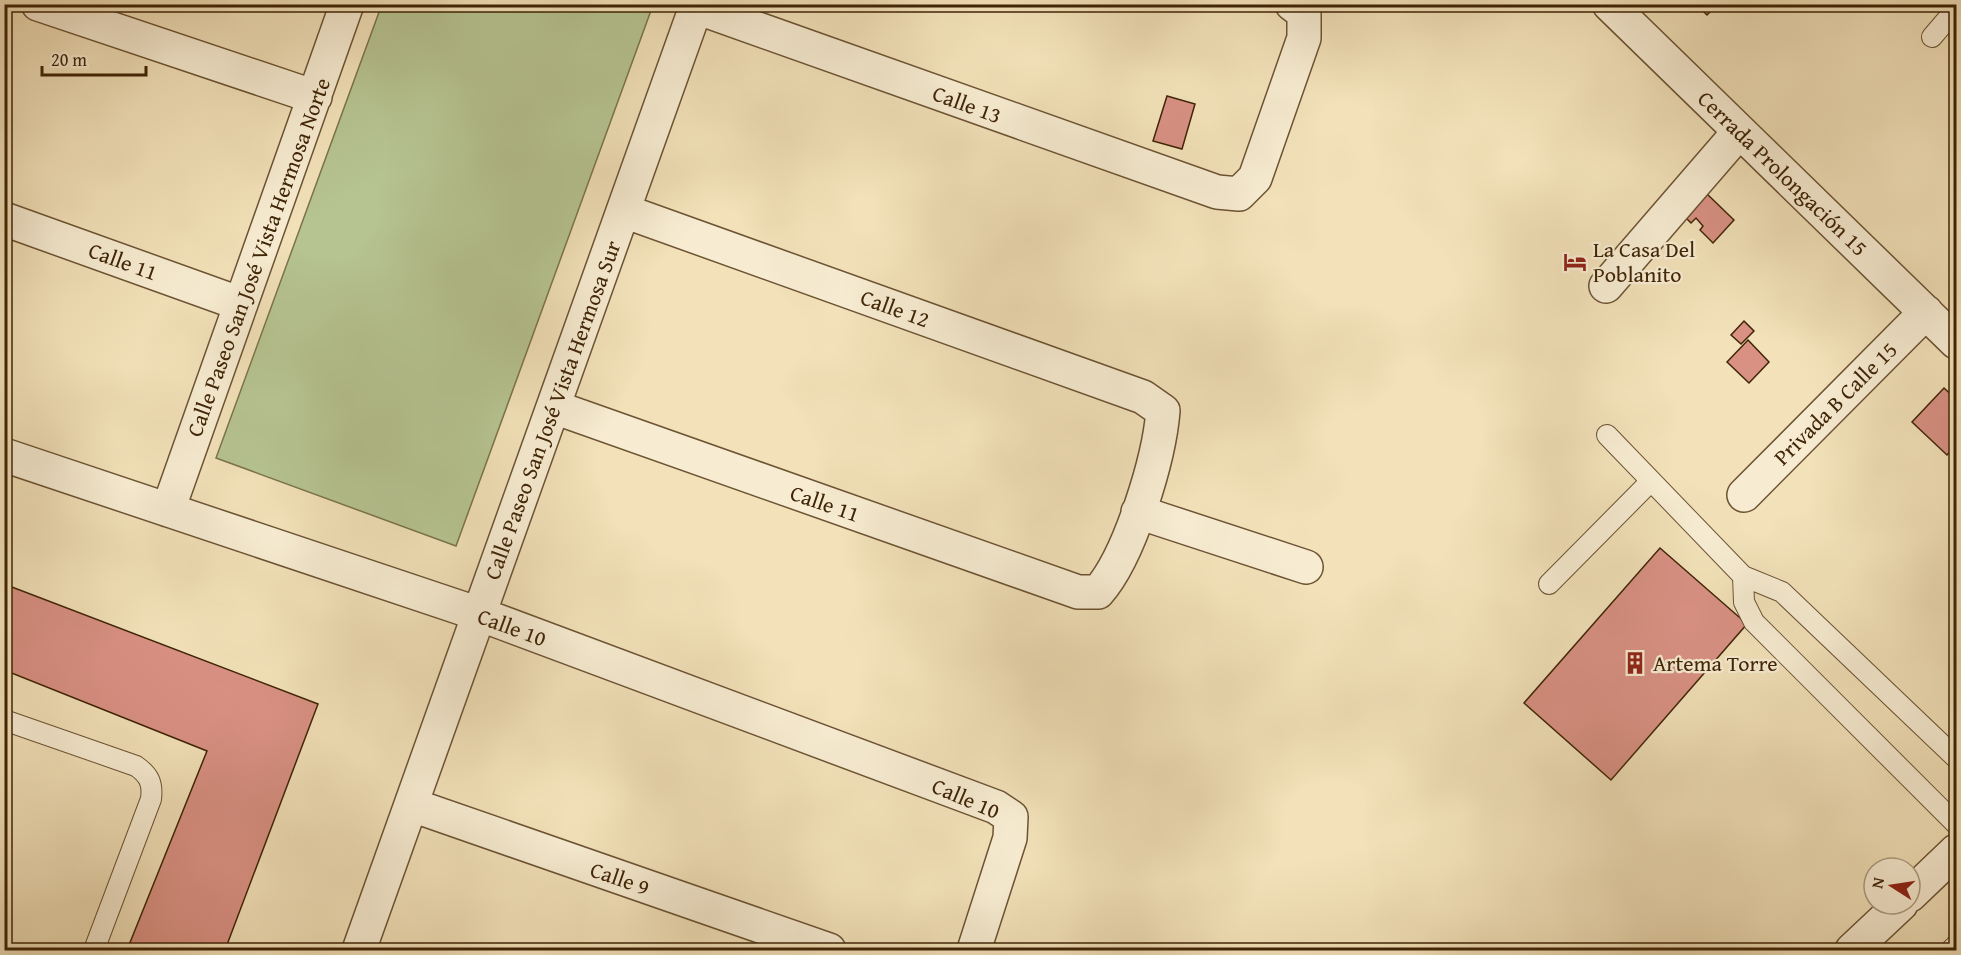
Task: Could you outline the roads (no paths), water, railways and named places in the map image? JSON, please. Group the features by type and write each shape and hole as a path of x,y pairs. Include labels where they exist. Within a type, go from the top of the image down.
{"street":[{"path":"38,4 315,97"},
{"name":"Calle Paseo San José Vista Hermosa Norte","path":"168,510 347,4"},
{"name":"Cerrada Prolongación 15","path":"1609,4 1956,342"},
{"name":"Calle 13","path":"697,6 1217,192 1239,194 1255,178 1304,38 1298,9"},
{"name":"Calle Paseo San José Vista Hermosa Sur","path":"359,951 697,6"},
{"path":"1606,286 1739,132"},
{"name":"Calle 12","path":"624,211 1143,397 1163,411 1161,438 1138,512"},
{"name":"Calle 11","path":"4,219 241,304"},
{"name":"Privada B Calle 15","path":"1744,495 1926,312"},
{"name":"Calle 11","path":"554,407 1078,592 1098,592 1111,578 1138,512"},
{"name":"Calle 10","path":"4,455 479,614 996,807 1011,817 1010,838 974,951"},
{"path":"1138,512 1306,567"},
{"name":"Calle 9","path":"412,805 829,951"},
{"path":"1922,884 1956,851"},
{"path":"1852,951 1888,916"}],"lane":[{"path":"1932,37 1956,9"},
{"path":"1607,435 1743,576 1782,592 1956,758"},
{"path":"1549,584 1651,481"},
{"path":"1743,576 1744,602 1754,622 1956,824"},
{"path":"4,720 136,766 147,774 152,786 151,800 94,951"},
{"path":"1951,951 1956,945"}],"place":[{"name":"La Casa Del Poblanito","path":"1575,262"},
{"name":"Artema Torre","path":"1635,663"}]}
